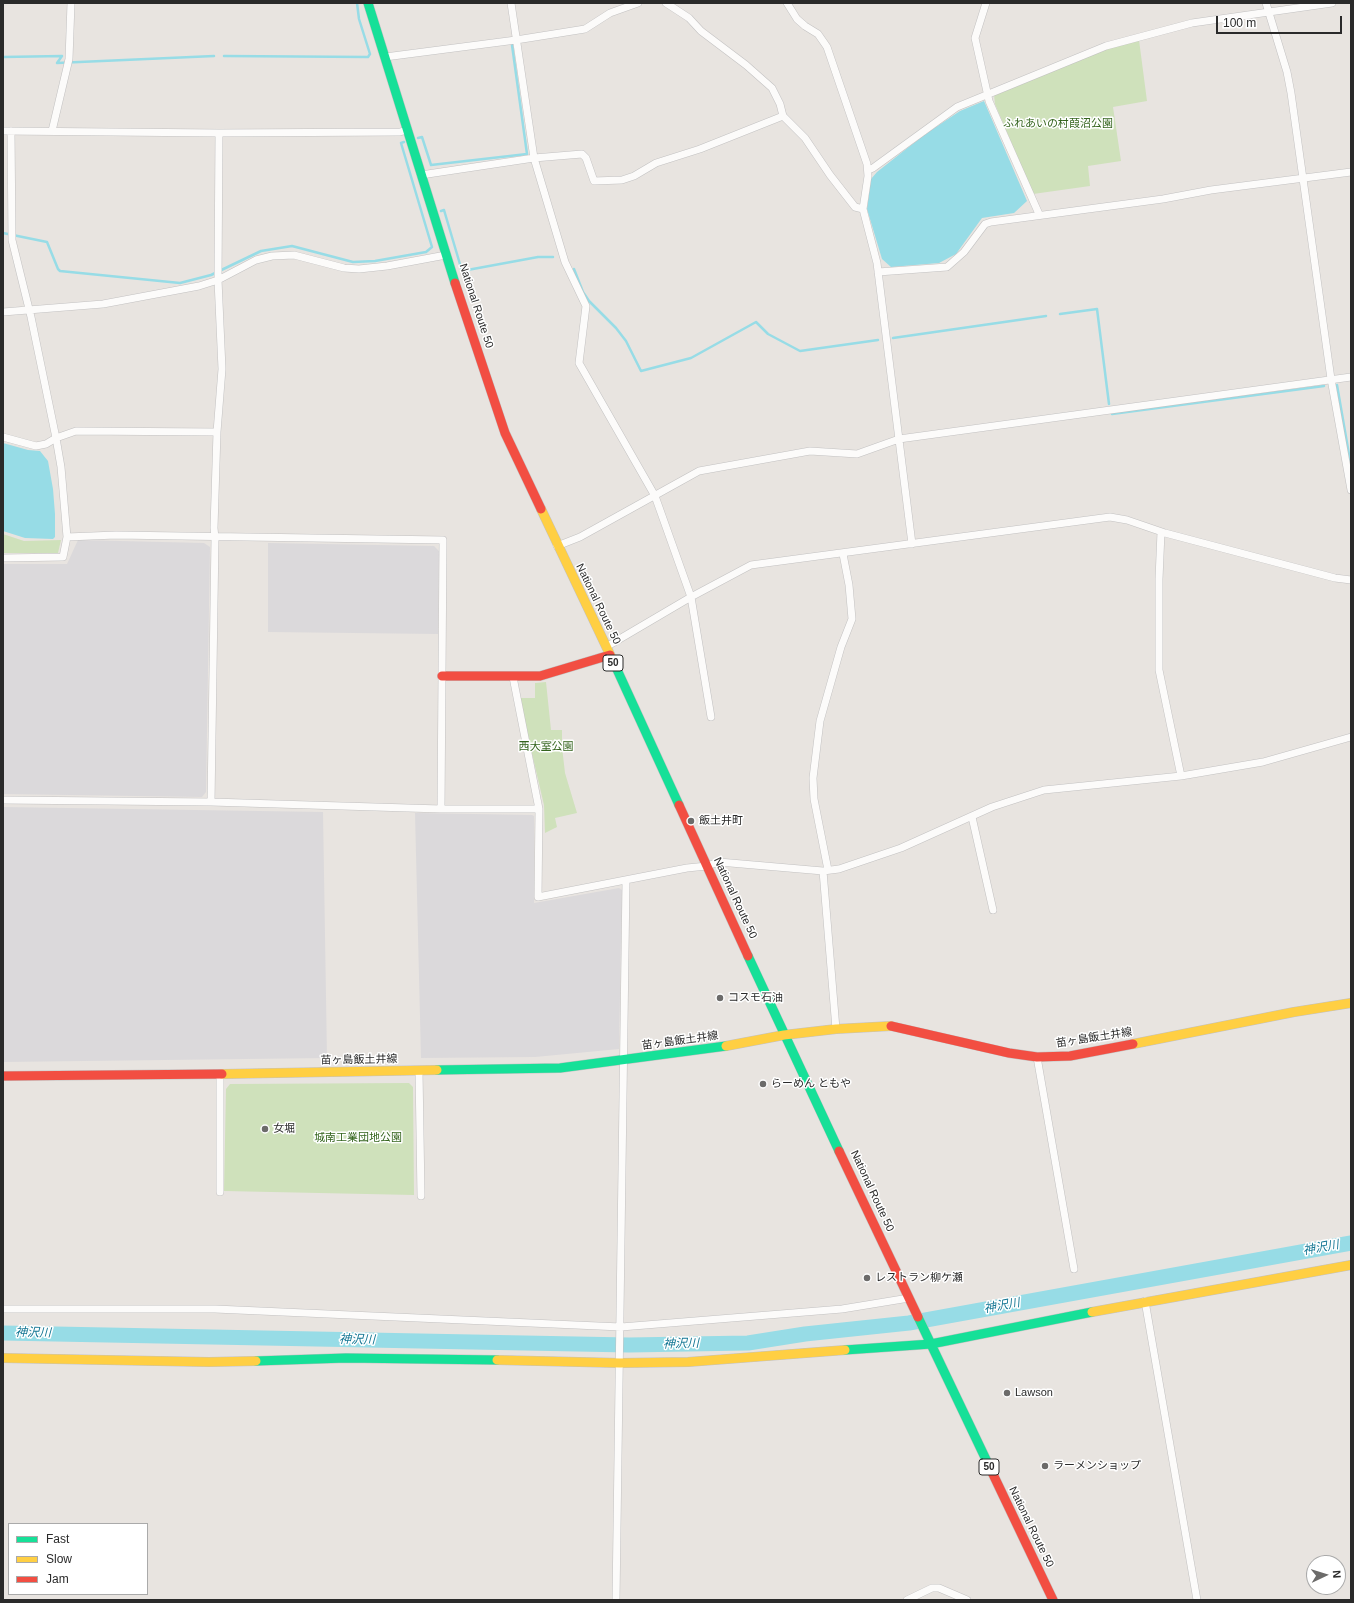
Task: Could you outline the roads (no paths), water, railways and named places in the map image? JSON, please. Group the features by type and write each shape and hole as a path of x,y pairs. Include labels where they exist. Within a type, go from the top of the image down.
{"main road":[{"name":"National Route 50","path":"368,3 446,255 505,433 608,651 784,1035 1053,1600"},
{"path":"442,676 540,676 608,651"},
{"name":"苗ヶ島飯土井線","path":"3,1076 552,1068 623,1061 717,1048 784,1035 836,1029 893,1026 1009,1053 1037,1057 1070,1056 1294,1012 1351,1003"},
{"path":"3,1358 209,1362 346,1358 688,1362 931,1344 1145,1301 1351,1265"}],"street":[{"path":"52,131 69,59 71,3"},
{"path":"511,3 534,158 565,262 586,306 579,363 655,496 691,597 711,717"},
{"path":"385,57 516,40 586,29 610,13 638,3"},
{"path":"666,3 689,18 701,31 746,65 772,88 780,104 783,116 805,138 830,175 855,206 863,209"},
{"path":"787,3 797,19 818,34 827,47 868,170 863,209 878,272 912,544"},
{"path":"986,3 975,38 988,94 1000,128 1039,214"},
{"path":"1266,3 1270,12 1289,81 1331,379 1351,490"},
{"path":"868,170 873,168 944,115 968,102 1117,42 1192,23 1332,3"},
{"path":"421,175 534,158 582,154 586,158 594,181 622,180 634,176 656,163 700,149 783,116"},
{"path":"3,132 52,131 65,133 218,133 400,132 407,130"},
{"path":"3,558 63,557 67,537 61,466 56,438 12,240 11,132"},
{"path":"211,802 214,528 217,432 222,369 218,280 218,133"},
{"path":"878,272 947,267 964,252 984,224 1039,214 1351,172"},
{"path":"3,312 120,301 218,280 256,260 272,256 294,256 344,268 359,269 387,266 446,255"},
{"path":"558,546 580,536 699,471 810,451 857,454 898,438 1351,377"},
{"path":"3,437 36,446 46,444 56,438 76,431 217,432"},
{"path":"608,651 691,597 751,566 1110,517 1127,520 1161,532 1335,578 1351,580"},
{"path":"1161,532 1159,578 1159,670 1181,776"},
{"path":"67,537 116,535 215,538 443,540 441,809"},
{"path":"836,1029 826,871 814,799 813,778 820,721 841,647 852,619 849,585 843,554"},
{"path":"513,677 539,809 538,897 687,868 707,866 719,862 826,871 853,865 901,848 992,807 1044,790 1181,776 1262,762 1351,737"},
{"path":"3,800 211,802 441,809 539,809"},
{"path":"972,817 993,910"},
{"path":"616,1600 626,881"},
{"path":"1037,1057 1074,1269"},
{"path":"419,1071 421,1196"},
{"path":"220,1074 220,1192"},
{"path":"3,1309 222,1309 620,1329 842,1310 910,1300"},
{"path":"1145,1301 1197,1600"},
{"path":"907,1600 932,1588 939,1588 967,1600"}],"water":[{"path":"984,101 1027,201 1014,213 982,218 956,254 939,263 891,267 882,259 867,209 871,179 877,172 924,135 960,111"},
{"path":"3,443 28,450 40,451 48,461 53,489 55,514 55,537 53,539 25,538 3,531"}],"waterway":[{"path":"224,56 368,57 370,54 359,19 357,3"},
{"path":"418,138 422,137 431,165 527,154 512,45"},
{"path":"3,57 62,56 57,63 214,56"},
{"path":"3,233 47,242 60,271 180,283 211,275 261,251 292,246 353,262 375,261 426,252 432,247 401,143 404,142"},
{"path":"441,211 444,210 462,271 538,257 553,257"},
{"path":"574,269 583,292 589,301 616,328 626,341 641,371 691,358 756,322 768,334 800,351 878,340"},
{"path":"1060,314 1097,309 1109,404"},
{"path":"893,338 1046,316"},
{"path":"1337,385 1351,466"},
{"path":"1112,414 1324,386"},
{"name":"神沢川","path":"3,1333 629,1345 748,1343 805,1334 909,1323 1351,1243"}],"place":[{"name":"飯土井町","path":"691,821"},
{"name":"コスモ石油","path":"720,998"},
{"name":"らーめん ともや","path":"763,1084"},
{"name":"女堀","path":"265,1129"},
{"name":"レストラン柳ケ瀬","path":"867,1278"},
{"name":"Lawson","path":"1007,1393"},
{"name":"ラーメンショップ","path":"1045,1466"}],"park label":[{"name":"ふれあいの村葭沼公園","path":"1058,124"},
{"name":"西大室公園","path":"546,747"},
{"name":"城南工業団地公園","path":"358,1138"}]}
